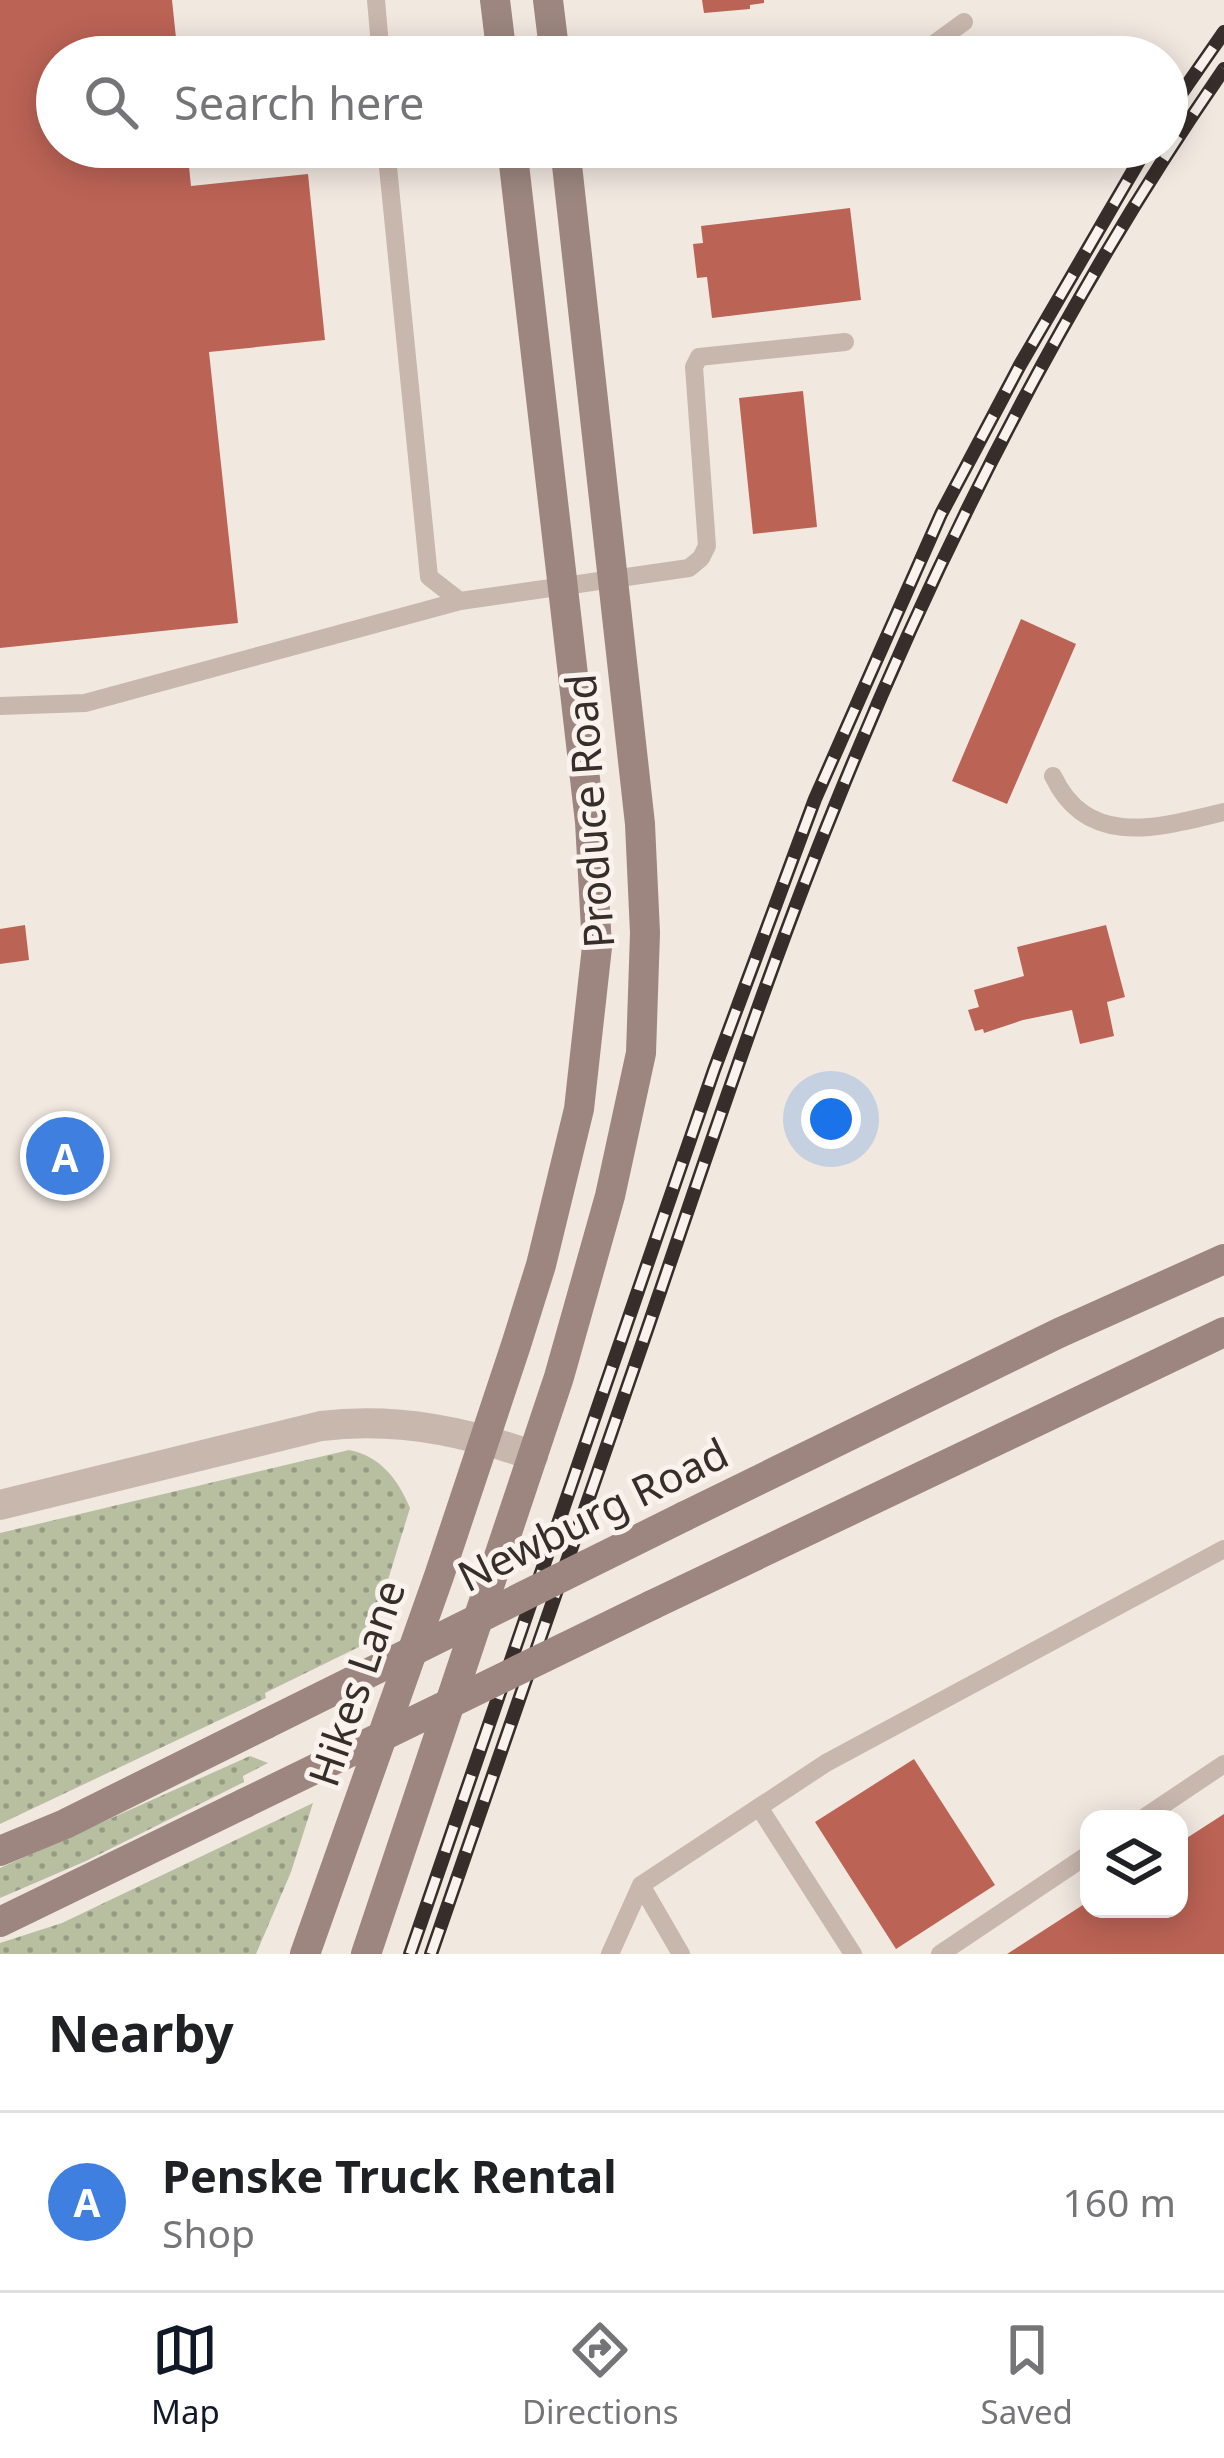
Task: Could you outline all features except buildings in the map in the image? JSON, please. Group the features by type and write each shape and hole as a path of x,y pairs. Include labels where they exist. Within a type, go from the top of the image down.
{"street":[{"path":"496,0 500,36"},
{"path":"548,0 552,36"},
{"name":"Produce Road","path":"485,1438 541,1265 568,1162 579,1108 597,947 590,822 514,168"},
{"name":"Produce Road","path":"533,1456 580,1309 641,1053 645,932 640,824 574,168"},
{"name":"Newburg Road","path":"0,1851 65,1824 1059,1333 1224,1259"},
{"path":"0,1922 1224,1332"},
{"path":"0,1505 321,1426 364,1420 485,1438 533,1456 366,1954"},
{"name":"Hikes Lane","path":"304,1954 485,1438"}],"lane":[{"path":"376,0 379,36"},
{"path":"945,36 964,22"},
{"path":"388,168 429,577 460,601"},
{"path":"0,706 85,703 460,601 688,568 707,546 694,367 699,358 845,342"},
{"path":"1052,776 1065,802 1100,822 1138,831 1224,812"},
{"path":"610,1954 641,1885 759,1807 826,1763 1224,1549"},
{"path":"1155,1810 1224,1764"},
{"path":"759,1807 853,1954"},
{"path":"940,1954 1080,1861"},
{"path":"641,1885 682,1954"}],"green space":[{"path":"349,1450 387,1470 410,1508 369,1642 265,1693 266,1698 0,1824 0,1533"},
{"path":"250,1756 268,1763 243,1776 244,1782 0,1898 0,1868"},
{"path":"313,1803 291,1872 256,1954 0,1954 0,1943 62,1923"}],"railway":[{"path":"1188,84 1224,32"},
{"path":"1188,123 1224,69"},
{"path":"410,1954 714,1070 815,799 941,514 1020,365 1135,168"},
{"path":"431,1954 809,871 875,710 962,520 1059,335 1158,168"}],"place":[{"name":"Penske Truck Rental","path":"65,1156"}]}
